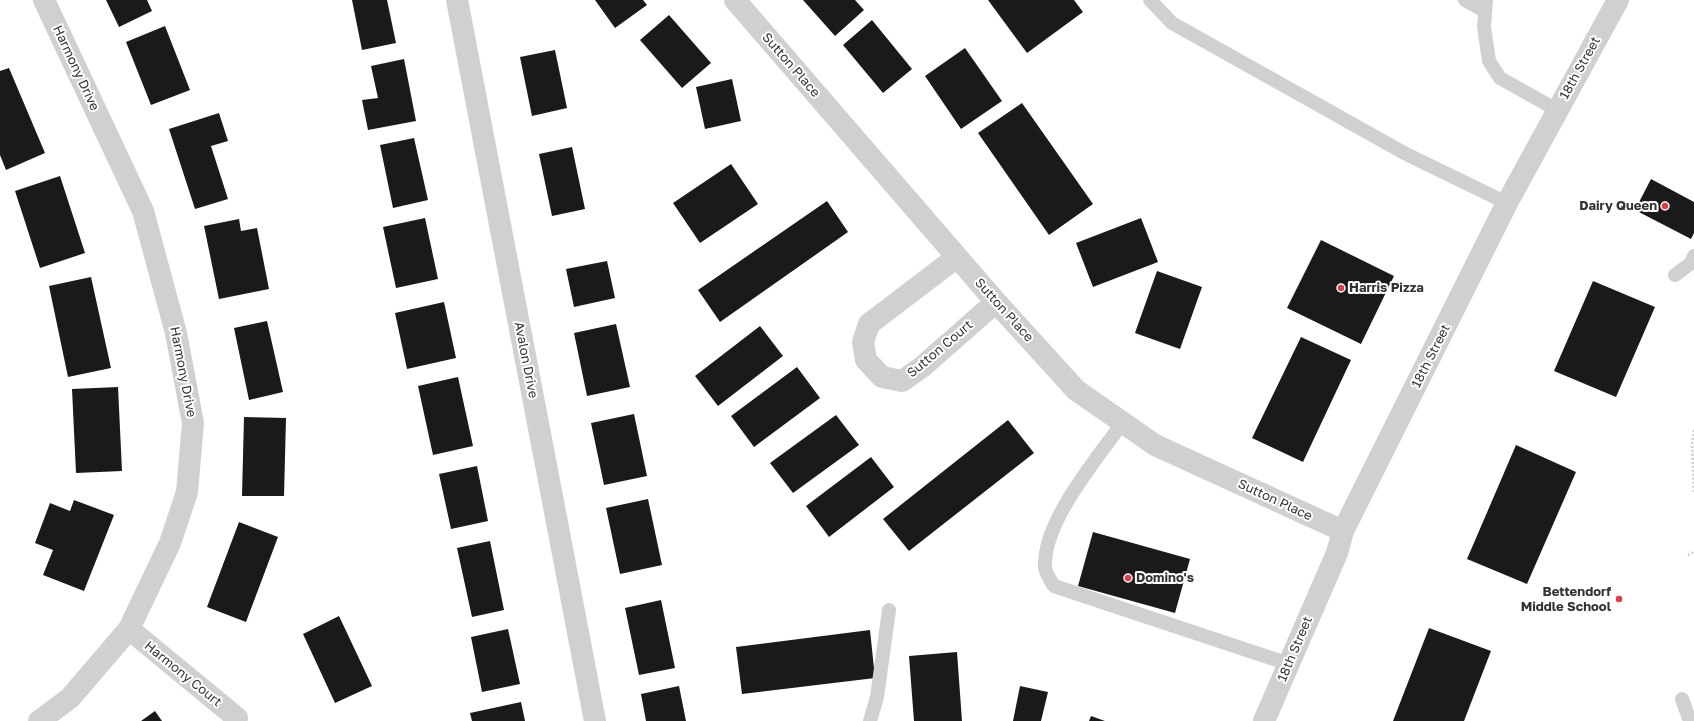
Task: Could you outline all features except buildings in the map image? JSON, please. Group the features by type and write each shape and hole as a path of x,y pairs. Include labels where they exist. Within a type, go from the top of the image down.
{"street":[{"name":"Harmony Drive","path":"39,721 70,698 129,629 170,543 187,492 193,423 176,333 143,211 44,0"},
{"name":"Avalon Drive","path":"457,0 595,721"},
{"name":"Sutton Place","path":"735,0 996,302 1076,390 1156,445 1343,531"},
{"name":"18th Street","path":"1264,721 1337,554 1343,531 1507,203 1618,0"},
{"name":"Sutton Court","path":"957,257 869,324 862,342 866,360 882,377 902,381 922,367 996,302"},
{"name":"Harmony Court","path":"129,629 237,718"}],"lane":[{"path":"1150,0 1172,23 1406,154 1507,203"},
{"path":"1465,0 1486,5 1484,27 1489,61 1500,78 1557,110"},
{"path":"1675,275 1690,263 1694,256"},
{"path":"1123,422 1061,510 1046,548 1045,569 1054,586 1289,664"},
{"path":"870,721 877,697 889,610"},
{"path":"1682,698 1690,721"}],"path":[{"path":"1694,430 1692,443 1694,492"},
{"path":"1688,556 1694,552"}],"place":[{"name":"Dairy Queen","path":"1665,206"},
{"name":"Harris Pizza","path":"1341,288"},
{"name":"Domino's","path":"1128,578"},
{"name":"Bettendorf Middle School","path":"1619,599"}]}
